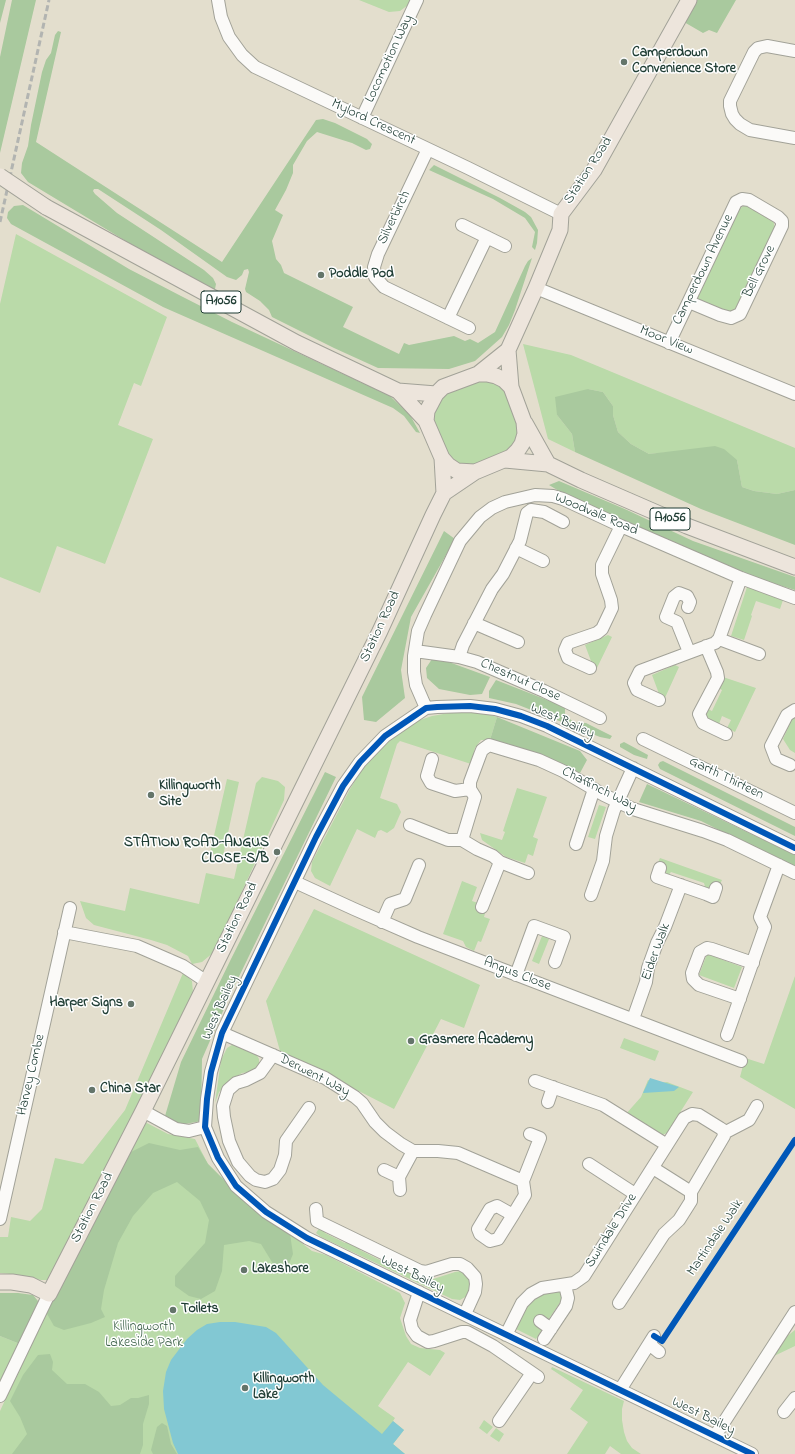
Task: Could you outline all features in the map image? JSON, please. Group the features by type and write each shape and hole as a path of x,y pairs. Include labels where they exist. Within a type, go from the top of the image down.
{"main road":[{"name":"Station Road","path":"478,374 508,350 560,230 561,214 594,170 689,0"},
{"name":"A1056","path":"0,176 46,207 297,343 398,391 436,394"},
{"name":"Station Road","path":"508,350 511,387"},
{"path":"524,422 525,434 522,444 518,450 511,457 475,472 457,471 448,465 442,458 426,421 427,411 436,394 443,387 478,374 496,376 504,380 511,387 524,422 548,464"},
{"name":"A1056","path":"398,391 426,421"},
{"path":"442,458 444,494"},
{"name":"A1056","path":"505,460 548,464 687,526 795,567"},
{"name":"Station Road","path":"49,1294 207,982 380,631 433,515 444,494 475,472"},
{"path":"0,1282 31,1285 49,1294"}],"street":[{"name":"Mylord Crescent","path":"218,0 224,29 242,55 255,67 561,214"},
{"name":"Locomotion Way","path":"362,118 417,0"},
{"path":"795,51 767,46 758,48 754,52 730,101 730,106 735,119 750,130 795,138"},
{"name":"Silverbirch","path":"428,149 378,254 374,267 375,277 384,287 448,318"},
{"name":"Bell Grove","path":"689,302 731,318 740,314 782,226 782,221 778,217 749,200 742,199"},
{"name":"Camperdown Avenue","path":"669,342 736,202 742,199"},
{"path":"462,225 504,246"},
{"path":"469,328 448,318 487,237"},
{"name":"Moor View","path":"536,288 795,394"},
{"name":"Woodvale Road","path":"426,708 416,685 414,672 418,631 460,541 480,517 492,508 505,502 525,497 553,496 563,499 741,578 795,598"},
{"path":"459,657 474,623 520,541 527,512 531,510 544,512 563,522"},
{"path":"586,663 568,658 565,650 568,643 597,633 602,629 609,615 612,608 611,600 602,574 602,565 621,526"},
{"path":"516,548 543,561"},
{"path":"654,694 637,690 634,683 640,671 715,643 719,639 741,578"},
{"path":"688,607 690,602 687,596 679,593 674,597 666,617 677,622 689,652"},
{"path":"474,623 515,638"},
{"path":"719,639 759,654"},
{"path":"706,646 718,678 699,714 703,723 724,729"},
{"name":"Chestnut Close","path":"415,651 459,657 478,662 544,691 577,714 600,718"},
{"name":"West Bailey","path":"752,1454 307,1238 266,1212 236,1186 218,1158 205,1127 211,1072 222,1033 316,837 343,786 360,762 385,736 426,708 470,706 495,709 521,716 547,726 795,848"},
{"path":"787,760 776,759 771,746 787,714 795,710"},
{"name":"Garth Thirteen","path":"643,739 655,751 795,813"},
{"name":"Chaffinch Way","path":"470,789 470,782 480,755 486,746 494,746 539,760 563,771 617,802 633,809 727,840 795,873"},
{"path":"432,759 427,776 431,783 456,792 470,789 475,797 462,840"},
{"path":"591,895 603,861 606,836 617,802 633,768"},
{"path":"576,844 594,789"},
{"path":"410,825 448,840 462,840 493,856 500,862 528,873"},
{"path":"481,900 500,862"},
{"path":"382,922 390,904 405,900 419,865"},
{"path":"727,1035 765,927 760,917 779,865"},
{"path":"660,868 657,877 713,896 716,888"},
{"name":"Angus Close","path":"295,882 382,922 742,1061"},
{"name":"Eider Walk","path":"633,1019 646,982 648,968 681,885"},
{"name":"Harvey Combe","path":"0,1219 70,908"},
{"path":"516,975 534,926 564,937 555,948 555,962"},
{"path":"64,932 137,946 183,966 207,982"},
{"path":"740,1000 699,985 693,979 692,973 700,952 707,948 712,948 753,963"},
{"name":"Derwent Way","path":"222,1033 325,1078 355,1097 362,1103 375,1122 385,1132 413,1151"},
{"path":"273,1055 260,1073 236,1083 228,1090 223,1106 229,1141 238,1162 250,1176 256,1180 265,1182 273,1179 280,1170 285,1155 286,1141 302,1111"},
{"path":"535,1081 603,1105 667,1145"},
{"path":"548,1102 553,1087"},
{"path":"619,1304 623,1288 664,1234 679,1220 691,1201 691,1192 722,1140 724,1134 748,1120 757,1106"},
{"path":"143,1111 176,1129 189,1131 205,1127"},
{"name":"Swindale Drive","path":"506,1335 522,1303 531,1294 542,1288 565,1286 574,1283 584,1276 684,1118 692,1114 699,1115 720,1128 724,1134"},
{"path":"513,1215 525,1195 523,1182 540,1138 530,1134"},
{"path":"400,1190 399,1177 413,1151 438,1151 458,1154 523,1182"},
{"path":"595,1164 636,1194"},
{"path":"653,1168 691,1192"},
{"path":"384,1170 399,1177"},
{"path":"316,1209 317,1221 420,1271 426,1272 452,1264 460,1264 467,1268 475,1277 476,1284 475,1292 465,1314"},
{"path":"544,1339 566,1306 568,1298 565,1286"},
{"path":"419,1292 410,1320 412,1329 417,1336 428,1342 462,1332 467,1332 493,1346 535,1375 499,1421"},
{"path":"0,1396 49,1294"},
{"path":"715,1436 795,1312"},
{"path":"540,1322 551,1328"},
{"path":"620,1390 651,1340 659,1352"},
{"path":"784,1412 795,1398"}],"green space":[{"path":"0,0 6,0 0,23"},
{"path":"12,0 36,0 0,153 0,57"},
{"path":"359,0 410,0 408,5 400,11 389,12"},
{"path":"697,0 736,0 717,33 709,30 703,33 684,22"},
{"path":"58,31 61,32 36,142 222,262 316,120 323,119 335,123 367,139 372,144 370,149 366,150 352,143 317,132 307,141 293,165 293,173 275,210 283,215 272,241 276,259 281,265 284,273 353,307 343,327 399,354 404,343 409,345 454,336 465,341 470,339 478,343 495,332 525,266 532,258 515,310 502,337 475,361 449,369 378,368 272,317 269,310 260,301 246,292 245,289 249,272 248,269 244,270 242,275 236,280 227,277 161,230 98,189 94,189 93,191 95,194 117,213 204,270 213,278 216,284 215,289 210,290 192,281 28,182 21,173 22,163 28,146 42,72 46,60 51,53 55,35"},
{"path":"434,165 500,198 531,217 538,230 535,250 532,247 535,232 525,218 493,199 429,170"},
{"path":"23,205 129,269 232,322 390,396 410,415 420,433 416,432 404,416 393,408 163,307 11,224 7,218 8,212 14,206"},
{"path":"746,205 773,220 775,228 736,308 731,312 724,312 698,299 697,292 738,209"},
{"path":"16,234 167,317 141,386 134,383 118,425 153,439 105,564 57,546 40,593 0,577 0,304"},
{"path":"523,344 571,355 795,448 795,490 777,494 754,491 742,487 737,460 673,452 649,454 631,444 618,432 613,415 613,406 603,392 588,389 557,415 572,434 575,452 548,439"},
{"path":"479,381 495,382 505,390 520,431 512,449 473,466 460,466 448,459 433,423 433,409 446,393"},
{"path":"588,389 603,392 613,406 613,415 618,432 631,444 649,454 715,446 724,449 737,460 742,487 754,491 777,494 795,490 795,545 701,509 575,452 572,434 557,415 555,397"},
{"path":"559,481 627,510 693,541 795,577 795,590 763,580 686,549 559,491 549,485"},
{"path":"444,531 455,539 411,617 401,670 405,698 376,722 364,720 362,697"},
{"path":"747,587 783,600 780,609 756,601 744,640 731,636"},
{"path":"608,635 612,637 596,670 594,669 585,645"},
{"path":"435,657 490,677 482,694 470,695 439,689 427,678 426,668"},
{"path":"675,665 679,667 664,700 661,699 652,675"},
{"path":"723,677 756,688 735,732 727,728 731,720 722,716 719,724 704,717 708,709 712,711 722,690 718,688"},
{"path":"496,680 565,707 565,714 573,722 586,723 612,736 610,739 600,737 516,704 489,698 489,691"},
{"path":"475,711 497,717 490,740 481,740 475,748 471,764 400,741 397,744 380,798 397,804 401,812 394,828 387,833 381,830 378,831 375,838 357,829 330,886 315,878 311,871 312,862 350,789 363,768 387,740 414,722 432,716 455,712"},
{"path":"497,717 580,751 587,760 580,773 543,758 490,740"},
{"path":"793,717 795,717 795,753 790,750 783,739"},
{"path":"624,742 648,755 647,759 634,755 620,747 620,744"},
{"path":"663,761 795,827 795,836 660,769 658,765"},
{"path":"325,772 336,777 230,995 202,1059 201,1121 180,1125 165,1116 181,1062"},
{"path":"262,777 278,781 285,787 284,800 214,952 202,962 192,964 188,956 167,945 94,925 86,918 80,901 125,911 130,888 199,904 206,873 234,879 256,783"},
{"path":"227,779 239,782 223,856 210,853"},
{"path":"647,784 795,855 795,868 701,821 639,802"},
{"path":"517,788 547,797 533,837 538,839 533,856 528,854 525,863 506,857 482,840 480,833 502,840 505,832 503,831"},
{"path":"599,805 606,807 595,839 588,837"},
{"path":"660,858 722,880 719,886 706,890 704,883 671,872 667,877 657,865"},
{"path":"462,881 477,887 472,901 487,906 484,917 490,919 481,942 478,941 474,951 466,947 463,941 443,934"},
{"path":"314,909 480,985 464,1028 441,1019 394,1109 280,1051 266,1001"},
{"path":"542,936 549,939 539,964 532,961"},
{"path":"707,954 742,967 734,988 699,975"},
{"path":"183,973 192,981 193,993 54,1273 47,1280 41,1280 20,1275 0,1273 0,1237 8,1237 11,1217 30,1221 42,1209 55,1158 83,1164 125,1110"},
{"path":"795,976 795,1109 740,1077 745,1058 764,1064"},
{"path":"624,1038 659,1051 655,1061 620,1048"},
{"path":"235,1043 256,1054 259,1059 259,1066 250,1072 242,1073 231,1080 219,1092 215,1103 221,1060 227,1048"},
{"path":"648,1080 661,1083 667,1082 693,1092 667,1133 660,1136 625,1115 641,1097"},
{"name":"Killingworth Lakeside Park","path":"143,1121 168,1134 195,1139 208,1164 257,1213 290,1234 312,1251 326,1255 400,1293 405,1303 400,1318 406,1336 411,1344 420,1348 440,1350 445,1353 430,1376 408,1362 378,1406 395,1418 393,1421 404,1430 393,1444 405,1454 0,1454 0,1411 46,1312"},
{"path":"149,1143 180,1150 198,1147 208,1164 257,1213 290,1234 293,1254 286,1271 275,1267 261,1244 249,1241 224,1245 222,1271 215,1291 201,1299 189,1296 175,1286 175,1276 205,1243 209,1220 200,1201 177,1182 153,1193 133,1216 118,1243 104,1290 101,1309 105,1317 91,1323 64,1330 54,1326 46,1312 131,1152"},
{"path":"320,1227 325,1233 345,1243 348,1241 359,1246 360,1250 382,1261 386,1259 430,1280 455,1272 461,1271 466,1273 472,1284 467,1296 460,1300 452,1299 321,1237 316,1233"},
{"path":"558,1290 563,1298 548,1320 541,1315 536,1323 543,1328 536,1339 516,1329 516,1324 520,1314 537,1294"},
{"path":"0,1293 33,1295 38,1301 37,1307 20,1344 0,1336"},
{"path":"795,1330 795,1346 774,1356 786,1337"},
{"path":"0,1336 20,1344 0,1386"},
{"path":"50,1354 53,1362 52,1370 67,1384 85,1384 99,1392 111,1406 120,1405 131,1398 149,1395 149,1404 143,1424 143,1445 140,1454 12,1454 27,1434 20,1417 10,1401 23,1375 38,1355"},
{"path":"552,1367 624,1401 622,1420 624,1432 627,1441 632,1448 641,1454 621,1454 610,1446 605,1454 567,1454 588,1422 570,1409 583,1390 551,1369"},
{"path":"484,1420 493,1427 487,1434 479,1428"},
{"path":"162,1423 167,1426 171,1444 177,1454 153,1454 151,1450 157,1427"},
{"path":"496,1428 504,1434 499,1442 490,1436"}],"water":[{"path":"650,1078 679,1087 674,1091 643,1093"},
{"name":"Killingworth Lake","path":"235,1322 266,1327 276,1333 323,1385 382,1434 393,1421 404,1430 393,1444 405,1454 178,1454 173,1443 164,1409 163,1391 166,1372 171,1360 187,1339 207,1324"}],"railway":[{"path":"0,222 49,0"}],"cycle path":[{"path":"752,1454 307,1238 266,1212 236,1186 218,1158 205,1127 211,1072 222,1033 316,837 343,786 360,762 385,736 426,708 470,706 495,709 521,716 547,726 795,848"},
{"name":"Martindale Walk","path":"654,1336 662,1341 795,1140"}],"place":[{"name":"Camperdown Convenience Store","path":"624,62"},
{"name":"Poddle Pod","path":"321,275"},
{"name":"Killingworth Site","path":"151,795"},
{"name":"STATION ROAD-ANGUS CLOSE-S/B","path":"277,852"},
{"name":"Harper Signs","path":"131,1004"},
{"name":"Grasmere Academy","path":"411,1041"},
{"name":"China Star","path":"92,1090"},
{"name":"Lakeshore","path":"244,1270"},
{"name":"Toilets","path":"173,1310"},
{"name":"Killingworth Lake","path":"245,1388"}]}
